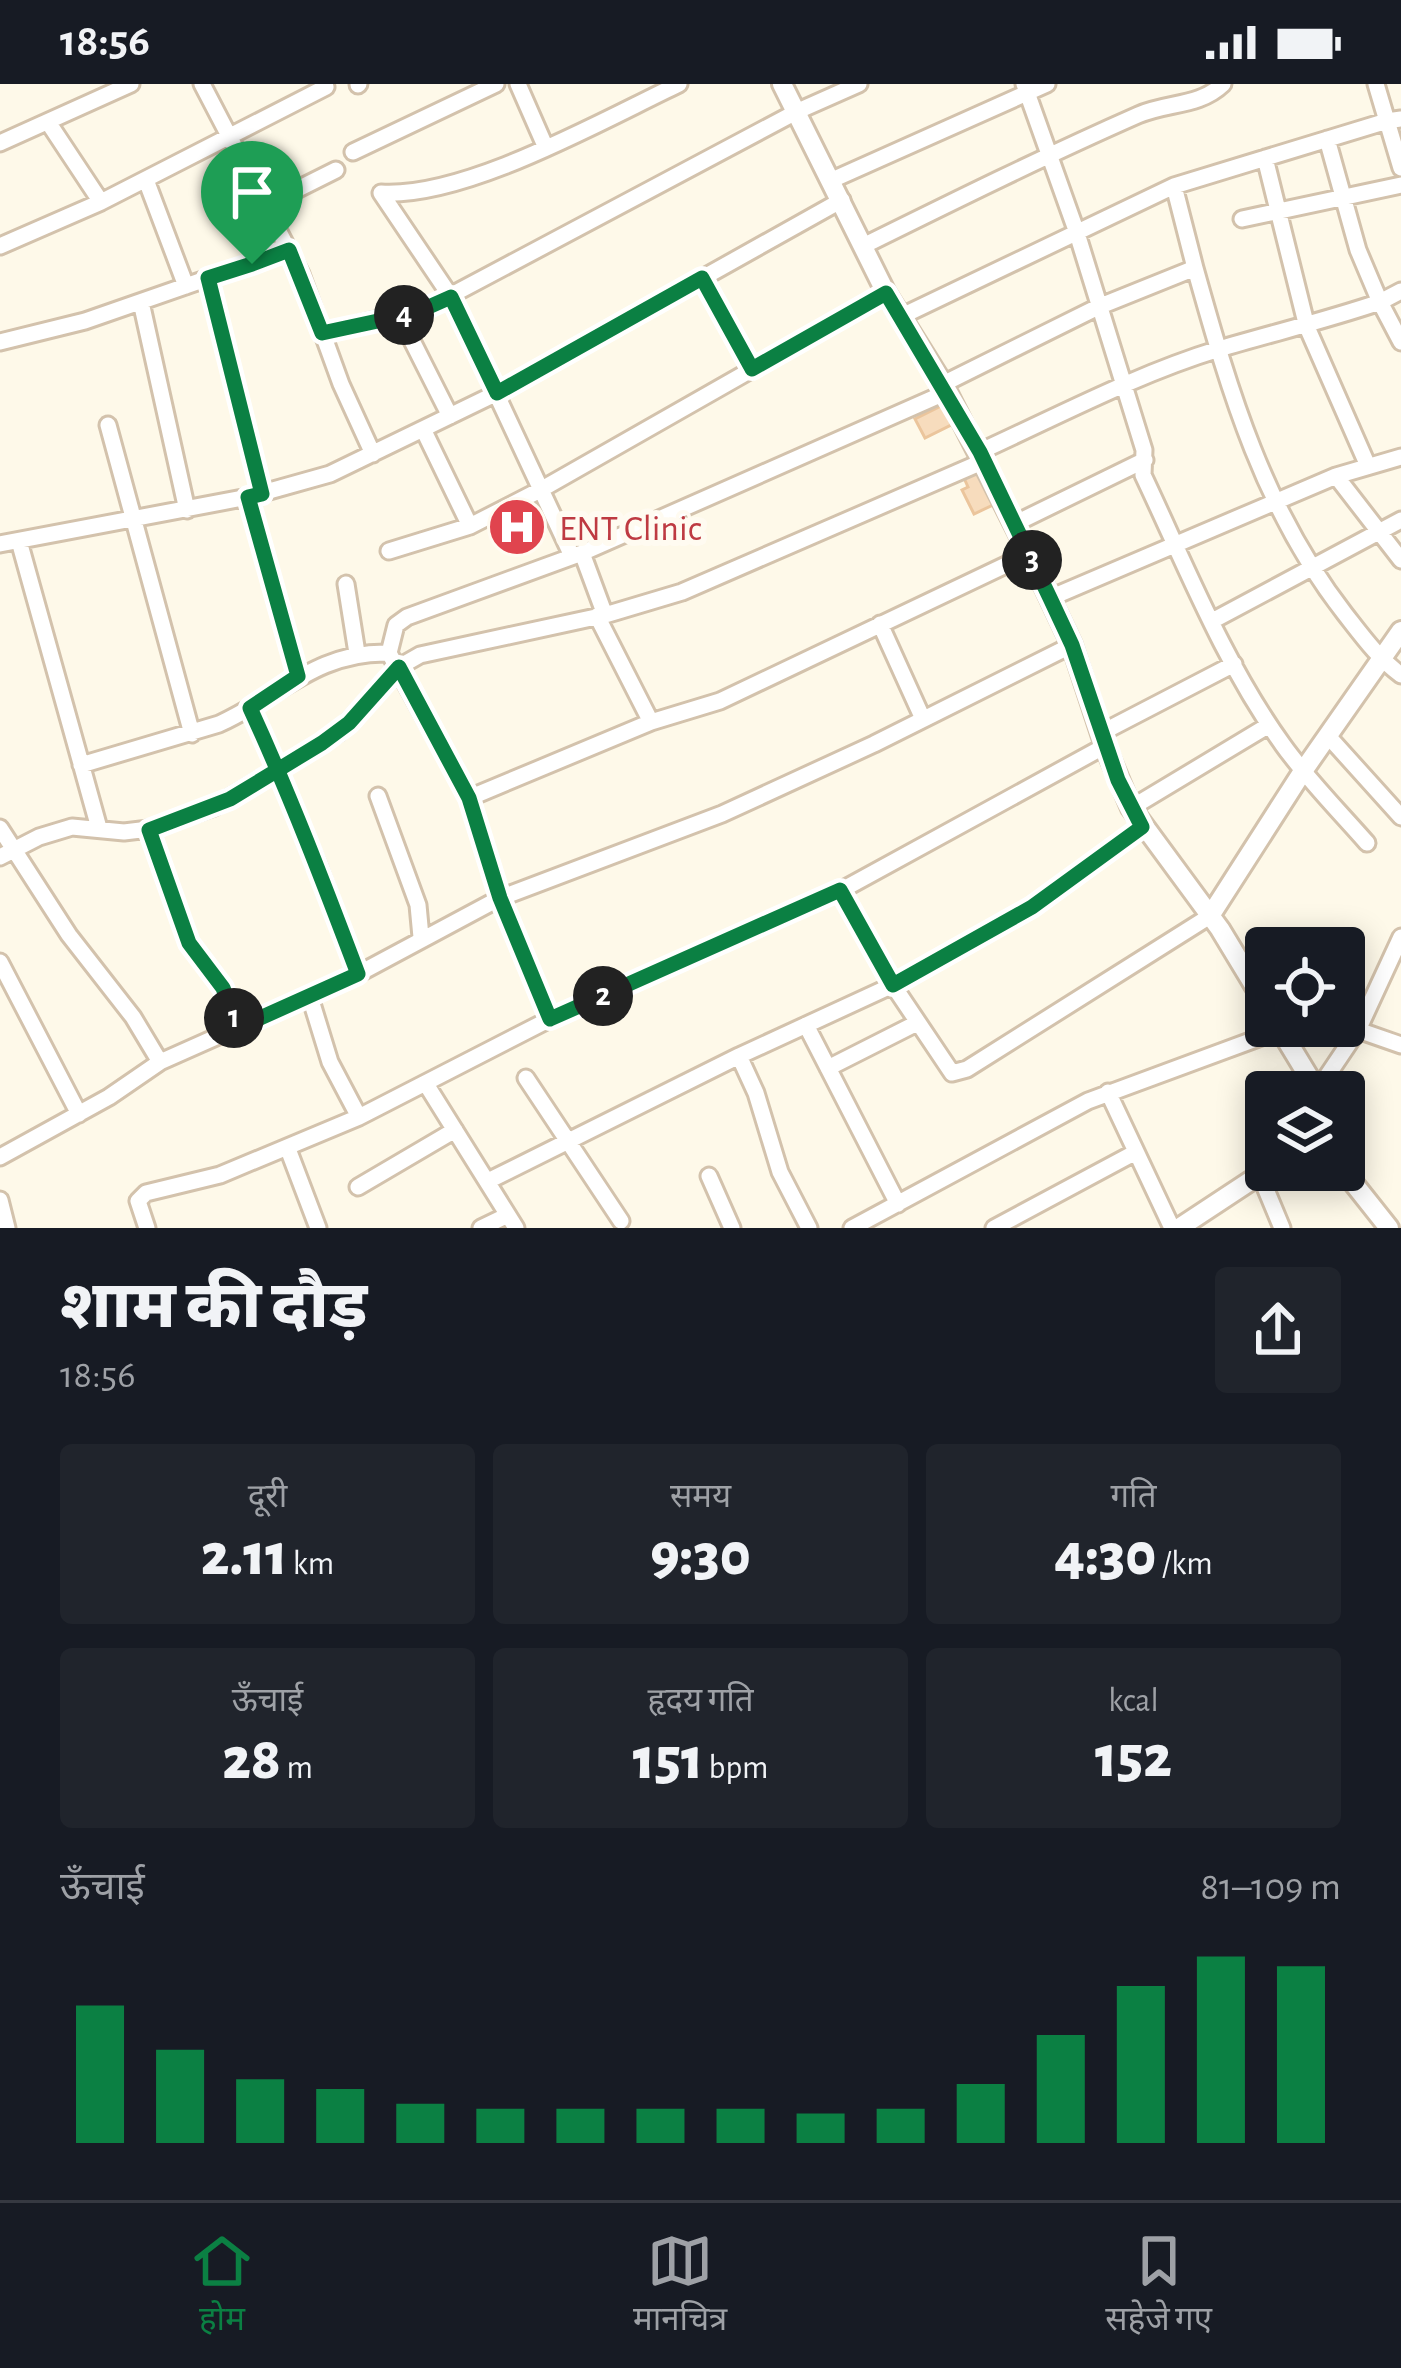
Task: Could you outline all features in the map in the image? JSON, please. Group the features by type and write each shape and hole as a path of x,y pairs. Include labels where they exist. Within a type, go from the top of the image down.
{"street":[{"path":"0,143 131,84"},
{"path":"202,84 268,204 373,454"},
{"path":"353,152 496,84"},
{"path":"518,84 546,148"},
{"path":"651,722 577,554 451,297 381,193 430,190 546,148 679,84"},
{"path":"782,84 886,293 982,456 1072,645 1131,808 1245,972"},
{"path":"322,333 400,316 451,297 798,111 859,84"},
{"path":"832,180 1024,87 1047,84"},
{"path":"863,246 1051,154 1148,111 1201,100 1223,84"},
{"path":"1376,84 1394,120 1401,168"},
{"path":"1024,87 1051,154 1124,386 1145,460 1143,475 1234,664 1269,724 1303,771 1367,843"},
{"path":"0,246 101,202 326,88"},
{"path":"902,316 1174,186 1394,120"},
{"path":"48,122 101,202"},
{"path":"1327,139 1342,198 1380,302 1401,342"},
{"path":"1265,158 1307,327 1368,466"},
{"path":"268,204 336,170"},
{"path":"146,179 186,286"},
{"path":"1242,219 1401,185"},
{"path":"1174,186 1236,412 1276,502 1312,571 1381,660 1401,675"},
{"path":"0,544 187,510 330,474 497,393 842,200"},
{"path":"0,342 64,328 289,250"},
{"path":"550,1019 500,898 469,798 394,660 396,625 577,554 945,388 1098,308 1195,268"},
{"path":"208,278 298,676"},
{"path":"702,278 752,369"},
{"path":"81,765 192,734 250,708 298,676 357,653 394,660 601,615 682,592 1124,386 1401,291"},
{"path":"389,551 470,526 542,489 886,293"},
{"path":"142,302 187,510"},
{"path":"400,316 450,416"},
{"path":"108,425 192,734"},
{"path":"423,429 470,526"},
{"path":"1050,598 1336,476 1401,457"},
{"path":"1014,524 1145,460"},
{"path":"1336,476 1401,560"},
{"path":"1212,620 1401,520"},
{"path":"19,541 99,828"},
{"path":"469,798 651,722 720,701 1029,554"},
{"path":"346,584 357,653"},
{"path":"880,624 923,719"},
{"path":"840,890 946,1068 959,1072 1210,916 1401,631"},
{"path":"0,1157 160,1062 358,974 500,898 722,814 1072,645"},
{"path":"8,852 72,827 149,830 214,807 338,733 394,660"},
{"path":"147,1228 140,1196 220,1175 288,1149 550,1019 840,890 1234,664"},
{"path":"250,708 358,974"},
{"path":"1131,808 1269,724"},
{"path":"1328,736 1401,816"},
{"path":"378,796 418,905 421,937"},
{"path":"488,1181 893,985 1032,907 1142,827"},
{"path":"0,828 8,852 134,1017 160,1062"},
{"path":"149,830 189,943 223,988 238,1028"},
{"path":"1365,1017 1396,960 1401,937"},
{"path":"0,962 79,1114"},
{"path":"310,997 330,1062 359,1117"},
{"path":"828,1068 917,1023"},
{"path":"806,1025 898,1204"},
{"path":"1365,1032 1401,1045"},
{"path":"852,1228 1108,1092 1245,1041"},
{"path":"739,1057 780,1172 808,1228"},
{"path":"526,1078 621,1222"},
{"path":"426,1084 512,1221 482,1228"},
{"path":"1108,1092 1176,1228 1245,1185"},
{"path":"358,1187 454,1130"},
{"path":"288,1149 318,1228"},
{"path":"994,1228 1136,1153"},
{"path":"709,1175 732,1228"},
{"path":"1270,1191 1282,1228"},
{"path":"1360,1191 1389,1228"},
{"path":"0,1200 8,1228"}],"building":[{"path":"943,405 953,424 925,438 915,419"},
{"path":"979,471 995,504 974,514 962,490 968,487 964,478"},
{"path":"523,510 531,525 509,537 500,522"}],"place":[{"name":"ENT Clinic","path":"517,527"}],"route":[{"path":"252,264 208,278 262,494 248,497 298,676 250,708 278,768 318,866 358,974 238,1028 223,988 189,943 149,830 230,799 278,768 338,733 399,667 469,798 500,898 550,1019 840,890 893,985 1032,907 1142,827 1118,780 1088,686 1050,598 980,452 886,293 752,369 702,278 497,393 451,297 415,313 322,333 289,250 252,264"}]}
